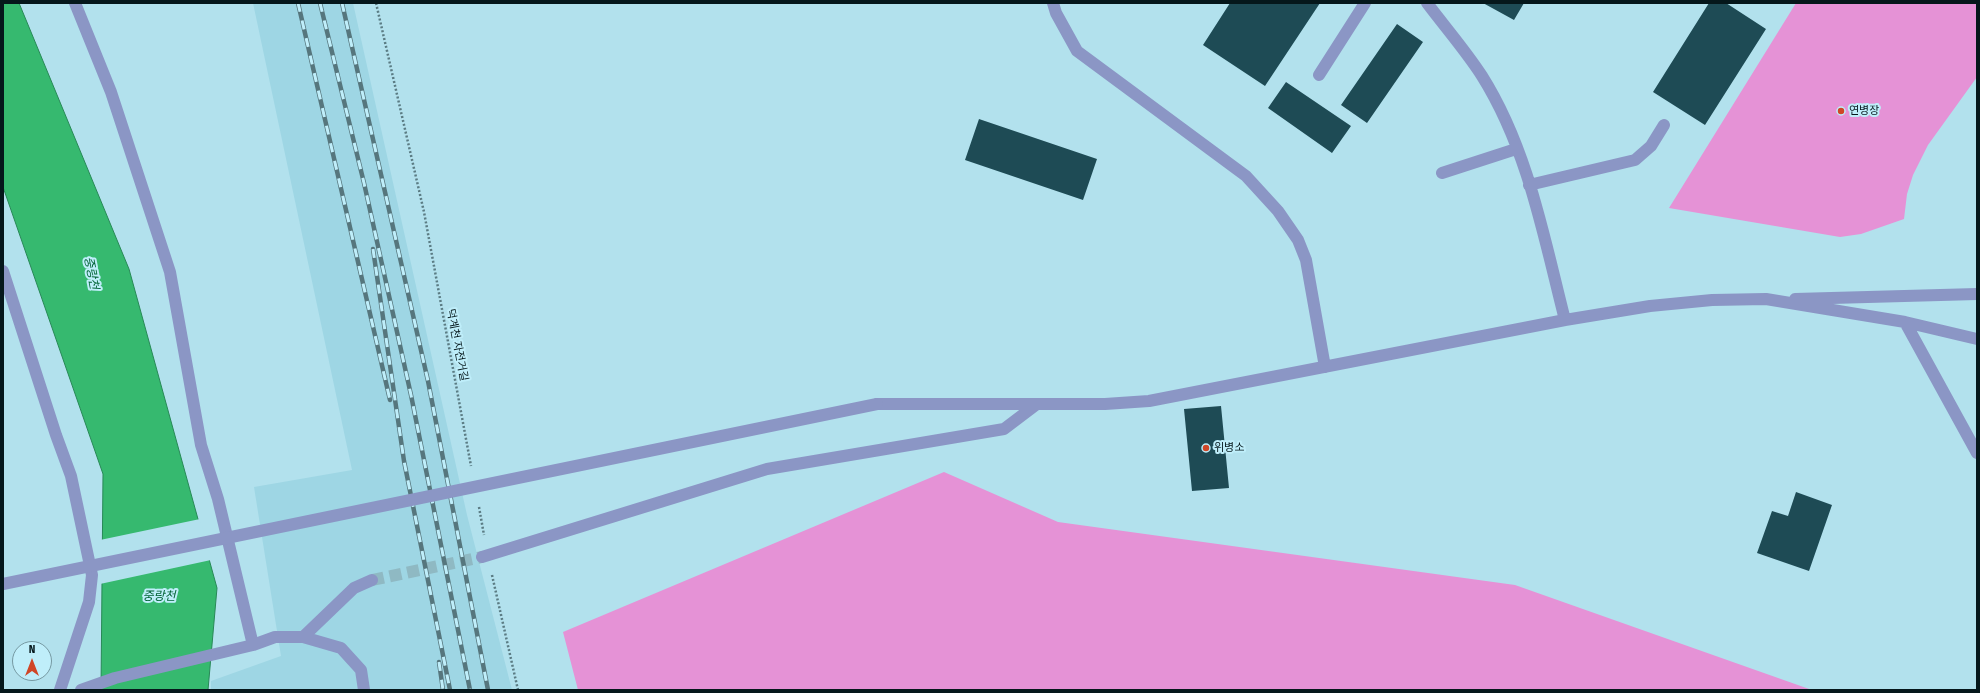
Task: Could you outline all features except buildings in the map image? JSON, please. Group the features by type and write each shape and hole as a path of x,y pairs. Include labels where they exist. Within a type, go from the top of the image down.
{"street":[{"path":"76,3 111,92 170,272 201,444 218,499 253,645"},
{"path":"1053,3 1056,13 1077,51 1246,176 1278,211 1298,240 1306,260 1325,367"},
{"path":"1319,75 1365,3"},
{"path":"1427,3 1482,76 1503,114 1529,185 1541,225 1565,320"},
{"path":"1529,185 1635,160 1651,146 1664,125"},
{"path":"1442,173 1516,148"},
{"path":"3,271 56,435 71,476 92,575 89,602 60,690"},
{"path":"3,584 877,404 1104,404 1150,401 1565,320 1650,306 1712,300 1766,300 1977,294"},
{"path":"1766,300 1905,322 1977,339"},
{"path":"1905,322 1977,453"},
{"path":"486,557 767,469 1004,429 1037,404"},
{"path":"303,638 354,588 372,580"},
{"path":"81,690 115,678 253,645 276,638 303,638 341,648 361,670 364,690"}],"path":[{"name":"덕계천 자전거길","path":"376,3 424,212 473,473"},
{"path":"478,503 486,557 518,690"}],"shaded area":[{"path":"253,3 353,3 467,515 512,690 211,690 211,681 281,656 254,487 352,470"},
{"name":"연병장","path":"1796,3 1977,3 1977,77 1928,145 1913,175 1907,194 1904,219 1861,234 1840,237 1669,208"},
{"path":"944,472 1058,522 1515,585 1812,690 578,690 563,632"}],"water":[{"name":"중랑천","path":"3,3 19,3 129,269 217,588 208,690 101,690 103,474 3,187"}],"pier":[{"path":"200,519 211,560 100,584 100,540"}],"tunnel":[{"path":"372,580 482,557"}],"railway":[{"path":"298,3 390,400"},
{"path":"320,3 364,183 411,395 470,690"},
{"path":"342,3 428,381 488,690"},
{"path":"373,249 404,461 450,690"},
{"path":"439,662 443,690"}],"place":[{"name":"연병장","path":"1841,111"},
{"name":"위병소","path":"1206,448"}]}
